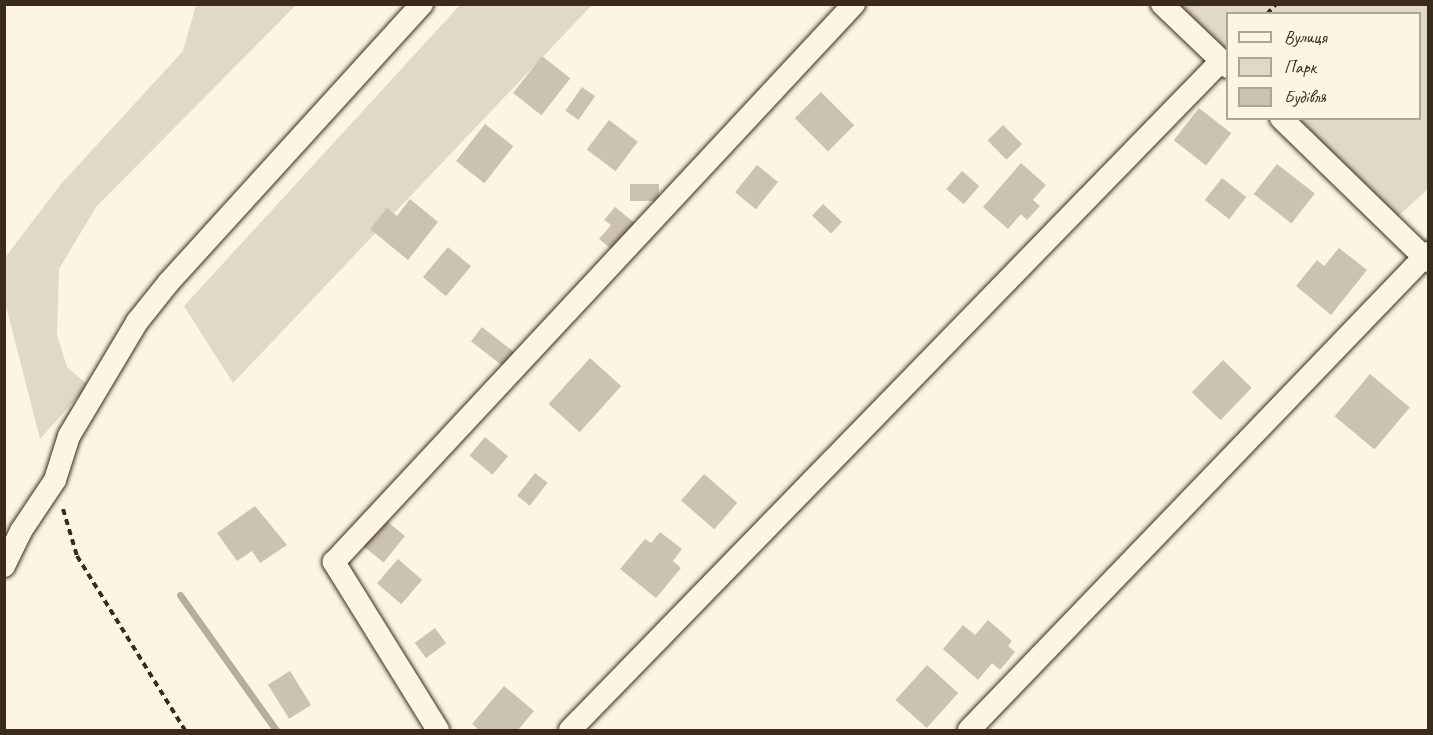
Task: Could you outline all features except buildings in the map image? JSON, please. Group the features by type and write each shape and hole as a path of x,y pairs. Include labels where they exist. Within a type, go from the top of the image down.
{"street":[{"path":"4,566 21,531 55,480 69,436 137,322 177,273 422,4"},
{"path":"438,730 334,562 854,4"},
{"path":"570,730 1224,64 1162,4"},
{"path":"969,730 1427,257 1283,120"}],"path":[{"path":"55,480 77,556 185,730"}],"green space":[{"path":"196,5 296,5 96,207 59,269 57,335 67,367 88,385 40,439 5,302 4,259 61,184 183,51"},
{"path":"460,5 592,5 233,383 184,306"},
{"path":"1173,5 1428,5 1428,189 1394,220 1291,120 1421,120 1421,12 1226,12 1226,57"}],"waterway":[{"path":"180,595 276,730"}]}
